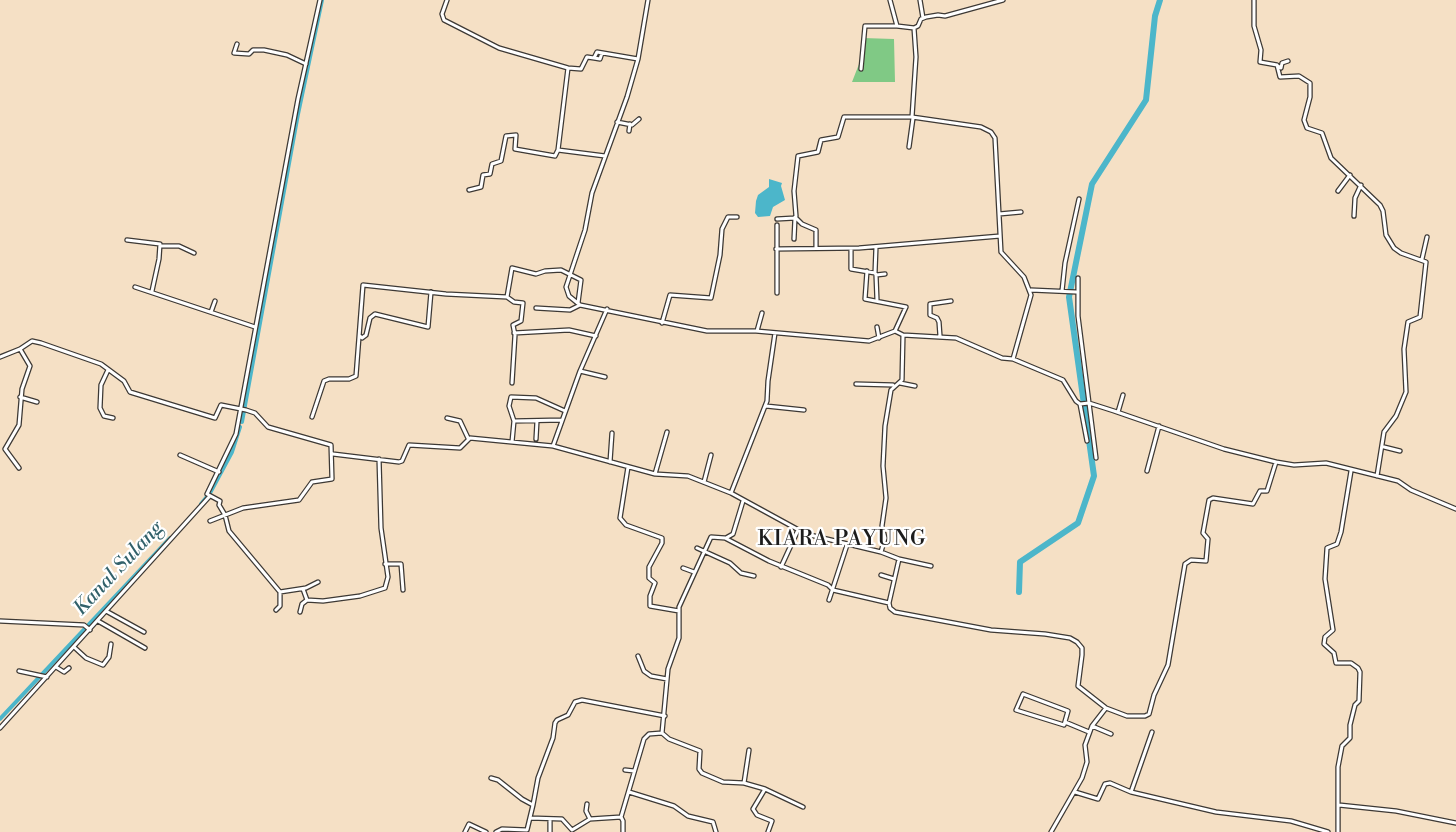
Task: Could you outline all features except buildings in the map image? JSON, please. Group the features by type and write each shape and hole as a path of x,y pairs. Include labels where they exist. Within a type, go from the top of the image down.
{"street":[{"path":"0,728 98,621 208,496 234,441 243,409 255,328 320,0"},
{"path":"447,0 442,14 444,20 494,46 568,68 581,69 587,57 600,59 602,53"},
{"path":"648,0 638,58 627,97 605,156 565,291 579,304 707,331 757,331 827,339 842,337 869,340 880,338 895,331 906,307 866,299 867,271"},
{"path":"890,0 897,26"},
{"path":"920,0 923,18"},
{"path":"909,147 916,57 914,28 923,18 935,15 945,16 1002,0"},
{"path":"1254,0 1254,26 1261,50 1260,62 1282,68 1282,63 1288,62"},
{"path":"861,69 865,26 914,28"},
{"path":"237,44 234,53 249,54 254,50 264,50 287,55 306,64"},
{"path":"594,58 596,52 638,58"},
{"path":"1278,66 1280,77 1299,76 1310,83 1310,97 1305,124 1309,129 1322,133 1331,158 1382,207 1386,235 1394,248 1400,254 1422,259 1426,264 1422,282 1420,317 1408,322 1404,349 1406,392 1396,416 1384,432 1384,447 1377,476"},
{"path":"468,190 481,187 483,175 490,174 492,164 502,161 506,136 516,135 515,149 555,156 558,150 568,68"},
{"path":"794,239 794,192 798,156 818,152 823,139 838,137 844,117 912,117 968,124 991,132 995,138 1002,254 1020,271 1031,290 1030,304 1013,350 1012,358"},
{"path":"617,122 630,124 639,119"},
{"path":"629,131 630,124"},
{"path":"558,150 605,156"},
{"path":"1338,191 1350,175"},
{"path":"1354,216 1355,198 1361,185"},
{"path":"1062,291 1065,262 1079,199"},
{"path":"999,214 1021,212"},
{"path":"662,323 670,295 711,298 720,255 722,229 728,217 737,218"},
{"path":"777,219 795,217"},
{"path":"795,217 802,224 816,230 816,248"},
{"path":"776,225 776,294"},
{"path":"776,249 851,249 1000,236"},
{"path":"1422,259 1427,236"},
{"path":"127,240 158,244 160,246 179,246 194,253"},
{"path":"152,291 160,246"},
{"path":"876,247 878,300"},
{"path":"851,249 851,268 876,274 885,274"},
{"path":"507,297 512,268 536,274 545,271 561,270 581,280 579,304"},
{"path":"1078,278 1076,292 1096,458"},
{"path":"312,416 324,381 349,379 356,376 363,285 507,297 514,302 524,304 521,321 513,325 512,384"},
{"path":"135,287 152,291 255,328"},
{"path":"1031,290 1076,292"},
{"path":"359,335 362,338 366,335 370,318 375,314 428,327 431,292"},
{"path":"211,312 215,301"},
{"path":"940,337 939,322 937,318 930,315 930,304 951,301"},
{"path":"536,308 570,310 579,304"},
{"path":"553,446 580,371 607,309"},
{"path":"757,331 762,313"},
{"path":"877,327 880,338"},
{"path":"514,333 570,330 596,336"},
{"path":"895,331 903,336 956,338 1002,358 1012,358 1063,380 1076,401 1080,403 1118,412 1224,449 1294,465 1326,463 1398,481 1411,490 1456,509"},
{"path":"731,493 766,406 776,333"},
{"path":"900,383 903,336"},
{"path":"0,357 20,350 32,341 42,342 88,358 124,380 130,392 215,418 221,405 243,409 255,413 268,427 330,445 333,454 332,479 312,482 299,500 244,508 210,521"},
{"path":"19,468 5,449 19,425 20,397 30,366 20,350"},
{"path":"108,370 101,385 100,408 104,416 113,418"},
{"path":"580,371 605,377"},
{"path":"856,384 894,386 900,383 915,386"},
{"path":"881,552 885,538 882,526 886,498 883,466 884,441 894,386"},
{"path":"1118,412 1123,395"},
{"path":"20,397 37,402"},
{"path":"512,442 514,421 509,406 511,397 536,398 565,411"},
{"path":"1080,403 1087,441"},
{"path":"766,406 804,410"},
{"path":"447,418 460,421 468,438"},
{"path":"514,421 562,420"},
{"path":"536,442 537,421"},
{"path":"1147,471 1159,426"},
{"path":"655,474 667,432"},
{"path":"610,462 612,433"},
{"path":"333,454 400,462 407,446 460,448 468,438"},
{"path":"468,438 536,442 655,474 688,476 731,493 798,530 847,545 881,552 899,559 932,566"},
{"path":"1384,447 1400,451"},
{"path":"180,455 219,472"},
{"path":"704,482 711,455"},
{"path":"300,612 302,604 307,600 332,600 382,590 388,581 381,528 380,459"},
{"path":"899,559 889,603 892,610 914,616 991,630 1038,633 1070,638 1082,648 1078,686 1106,708 1126,716 1147,716 1154,695 1168,665 1186,564 1191,560 1206,561 1208,539 1203,533 1209,500 1213,498 1253,504 1260,491 1267,491 1276,462"},
{"path":"628,467 620,518 626,525 662,538 662,543 649,567 649,578 654,583 650,596 650,606 679,611"},
{"path":"1338,832 1337,774 1342,746 1350,738 1350,725 1355,705 1359,701 1360,672 1351,663 1336,663 1334,653 1324,644 1325,637 1333,630 1325,579 1327,548 1337,544 1352,471"},
{"path":"208,496 220,501 219,505 225,515 229,531 280,592 280,606 276,610"},
{"path":"725,538 734,534 743,501"},
{"path":"781,567 798,530"},
{"path":"662,733 665,717 667,679 679,638 681,599 711,537 725,538 781,567 828,585 833,590 889,603"},
{"path":"829,600 847,545"},
{"path":"697,548 730,563 741,573 754,576"},
{"path":"385,564 401,564 403,590"},
{"path":"683,568 694,572"},
{"path":"881,574 894,579"},
{"path":"280,592 303,589 318,582"},
{"path":"303,589 307,600"},
{"path":"106,612 144,632"},
{"path":"0,621 84,626 90,629"},
{"path":"98,621 144,648"},
{"path":"74,647 86,658 103,665 109,657 112,644"},
{"path":"638,656 644,671 650,676 667,679"},
{"path":"56,666 64,672 69,668"},
{"path":"19,671 39,674 45,677"},
{"path":"1024,694 1068,711 1064,722 1064,725 1016,710 1024,694"},
{"path":"496,832 502,829 527,830 538,778 553,738 555,724 557,720 567,716 574,702 582,700 665,717"},
{"path":"1051,832 1076,792 1087,762 1086,745 1089,732 1106,708"},
{"path":"1064,722 1089,732"},
{"path":"1092,726 1111,734"},
{"path":"1131,792 1152,732"},
{"path":"620,817 644,739 649,734 662,733 669,739 700,751 699,769 702,773 724,782 744,783 764,789 803,807"},
{"path":"744,783 749,750"},
{"path":"625,770 634,770"},
{"path":"491,778 498,780 522,799 533,805"},
{"path":"1076,792 1098,799 1105,784 1110,782 1131,792 1216,812 1291,821 1328,832"},
{"path":"764,789 753,809 757,815 772,821 768,832"},
{"path":"629,792 674,806 688,816 713,822 716,832"},
{"path":"587,804 586,811 590,819"},
{"path":"1339,805 1396,811 1456,823"},
{"path":"530,818 562,819 573,831 590,819 620,817"},
{"path":"620,817 623,821 623,832"},
{"path":"550,819 550,832"},
{"path":"465,832 469,824 486,832"}],"green space":[{"path":"863,38 894,39 895,82 852,82 861,59"}],"water":[{"path":"769,179 782,183 781,186 785,200 773,207 770,216 758,217 755,213 756,201 758,195 769,187"}],"waterway":[{"path":"242,422 298,114 322,0"},
{"path":"1019,592 1020,562 1078,523 1094,476 1069,297 1092,184 1146,100 1155,16 1160,0"},
{"name":"Kanal Sulang","path":"201,504 210,493 232,452 240,427"},
{"name":"Kanal Sulang","path":"0,719 170,538"}],"district":[{"name":"KIARA PAYUNG","path":"842,540"}]}
